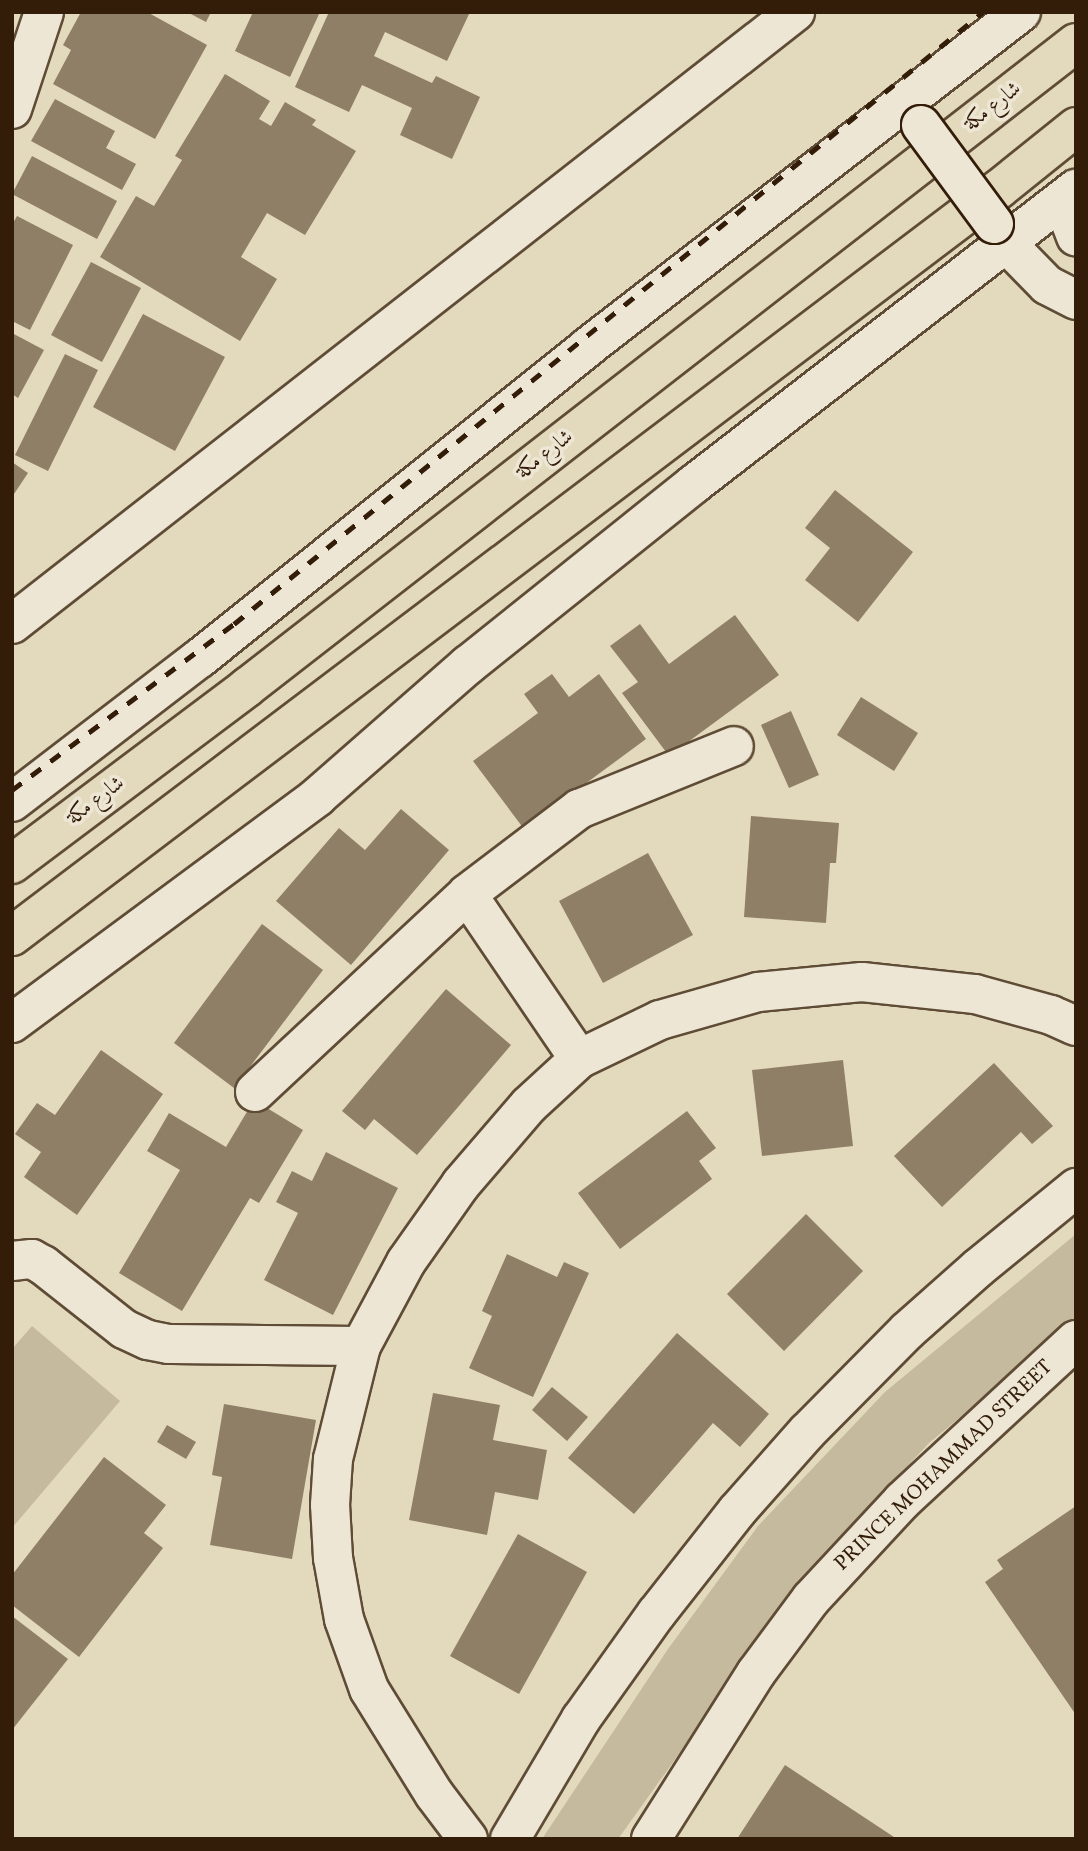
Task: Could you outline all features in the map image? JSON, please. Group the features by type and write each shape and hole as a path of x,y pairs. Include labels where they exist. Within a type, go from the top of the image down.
{"main road":[{"name":"شارع مكة","path":"12,864 246,688 1076,43"},
{"path":"12,936 999,189 1076,127"}],"street":[{"path":"12,109 44,12"},
{"path":"12,624 795,12"},
{"path":"12,802 200,658 589,346 914,114 1021,12"},
{"path":"914,114 1001,234 1047,285 1076,300"},
{"path":"12,1023 317,797 468,665 1001,234 1069,195 1076,236"},
{"path":"255,1092 467,894 579,809 734,746"},
{"path":"467,894 579,1059"},
{"path":"468,1839 434,1794 369,1689 344,1619 333,1558 332,1471 361,1346 406,1262 461,1184 529,1105 579,1059 660,1020 758,992 862,982 975,994 1051,1015 1076,1026"},
{"path":"510,1839 581,1719 656,1614 737,1511 807,1432 907,1332 978,1268 1076,1188"},
{"path":"12,1261 32,1259 43,1265 124,1329 148,1340 179,1344 361,1346"},
{"name":"PRINCE MOHAMMAD STREET","path":"651,1839 756,1673 811,1599 902,1501 1072,1349"}],"shaded area":[{"path":"1076,1234 1076,1321 929,1443 810,1571 618,1839 542,1839 668,1649 758,1526 885,1392"},
{"path":"32,1326 120,1401 12,1528 12,1349"}],"building":[{"path":"81,12 147,12 207,45 155,139 53,84 71,50 63,45"},
{"path":"187,12 211,12 206,22"},
{"path":"253,12 320,12 290,77 235,51"},
{"path":"329,12 470,12 447,61 385,32 374,56 432,83 436,76 480,97 452,159 400,135 412,108 362,85 349,112 295,87"},
{"path":"225,74 270,101 259,119 271,126 285,102 316,120 312,125 356,151 305,235 267,213 241,257 277,279 240,341 100,257 136,196 154,206 182,160 175,156"},
{"path":"55,99 115,131 106,148 136,164 122,190 31,141"},
{"path":"32,156 117,201 97,239 12,194"},
{"path":"17,216 73,245 30,330 12,321 12,225"},
{"path":"91,262 141,288 102,362 51,335"},
{"path":"143,314 225,357 175,451 93,407"},
{"path":"12,333 44,350 18,398 12,394"},
{"path":"65,354 98,370 48,471 15,455"},
{"path":"12,462 28,473 12,497"},
{"path":"835,490 913,552 858,622 805,580 830,548 805,528"},
{"path":"735,615 779,675 669,756 622,693 638,682 610,646 640,624 669,664"},
{"path":"552,674 569,697 599,674 646,739 524,829 473,761 538,713 524,694"},
{"path":"861,697 918,733 894,771 837,735"},
{"path":"791,711 819,775 789,788 761,725"},
{"path":"401,809 449,850 351,965 276,901 339,828 365,850"},
{"path":"751,816 839,823 836,863 830,863 826,923 744,917"},
{"path":"648,853 693,935 603,983 559,901"},
{"path":"262,924 323,970 234,1088 174,1043"},
{"path":"446,989 511,1045 417,1155 374,1119 365,1130 342,1111"},
{"path":"101,1050 163,1094 77,1215 24,1177 41,1152 15,1134 37,1103 55,1115"},
{"path":"843,1060 853,1146 762,1156 752,1070"},
{"path":"994,1063 1053,1126 1032,1144 1021,1132 942,1207 894,1156"},
{"path":"254,1100 303,1130 259,1203 250,1198 182,1311 119,1273 180,1170 147,1151 169,1113 226,1147"},
{"path":"687,1111 716,1148 699,1161 712,1179 620,1249 578,1193"},
{"path":"326,1152 398,1188 333,1315 264,1280 298,1213 276,1202 292,1171 312,1181"},
{"path":"806,1214 863,1271 784,1351 727,1294"},
{"path":"507,1254 557,1277 564,1262 589,1273 533,1397 469,1368 492,1316 482,1311"},
{"path":"677,1333 769,1414 740,1447 713,1423 634,1514 568,1458"},
{"path":"552,1387 588,1417 567,1441 532,1410"},
{"path":"433,1393 500,1405 493,1440 547,1450 538,1500 495,1492 487,1535 409,1520"},
{"path":"224,1404 316,1420 292,1559 210,1545 222,1477 212,1475"},
{"path":"167,1425 196,1442 186,1459 157,1442"},
{"path":"104,1457 166,1505 144,1533 163,1548 79,1657 12,1605 12,1575"},
{"path":"1076,1506 1076,1715 985,1582 1003,1569 997,1560"},
{"path":"518,1534 587,1572 519,1694 450,1656"},
{"path":"12,1616 68,1659 12,1730"},
{"path":"785,1765 897,1839 737,1839"}],"railway":[{"path":"12,790 234,624 983,12"}]}
